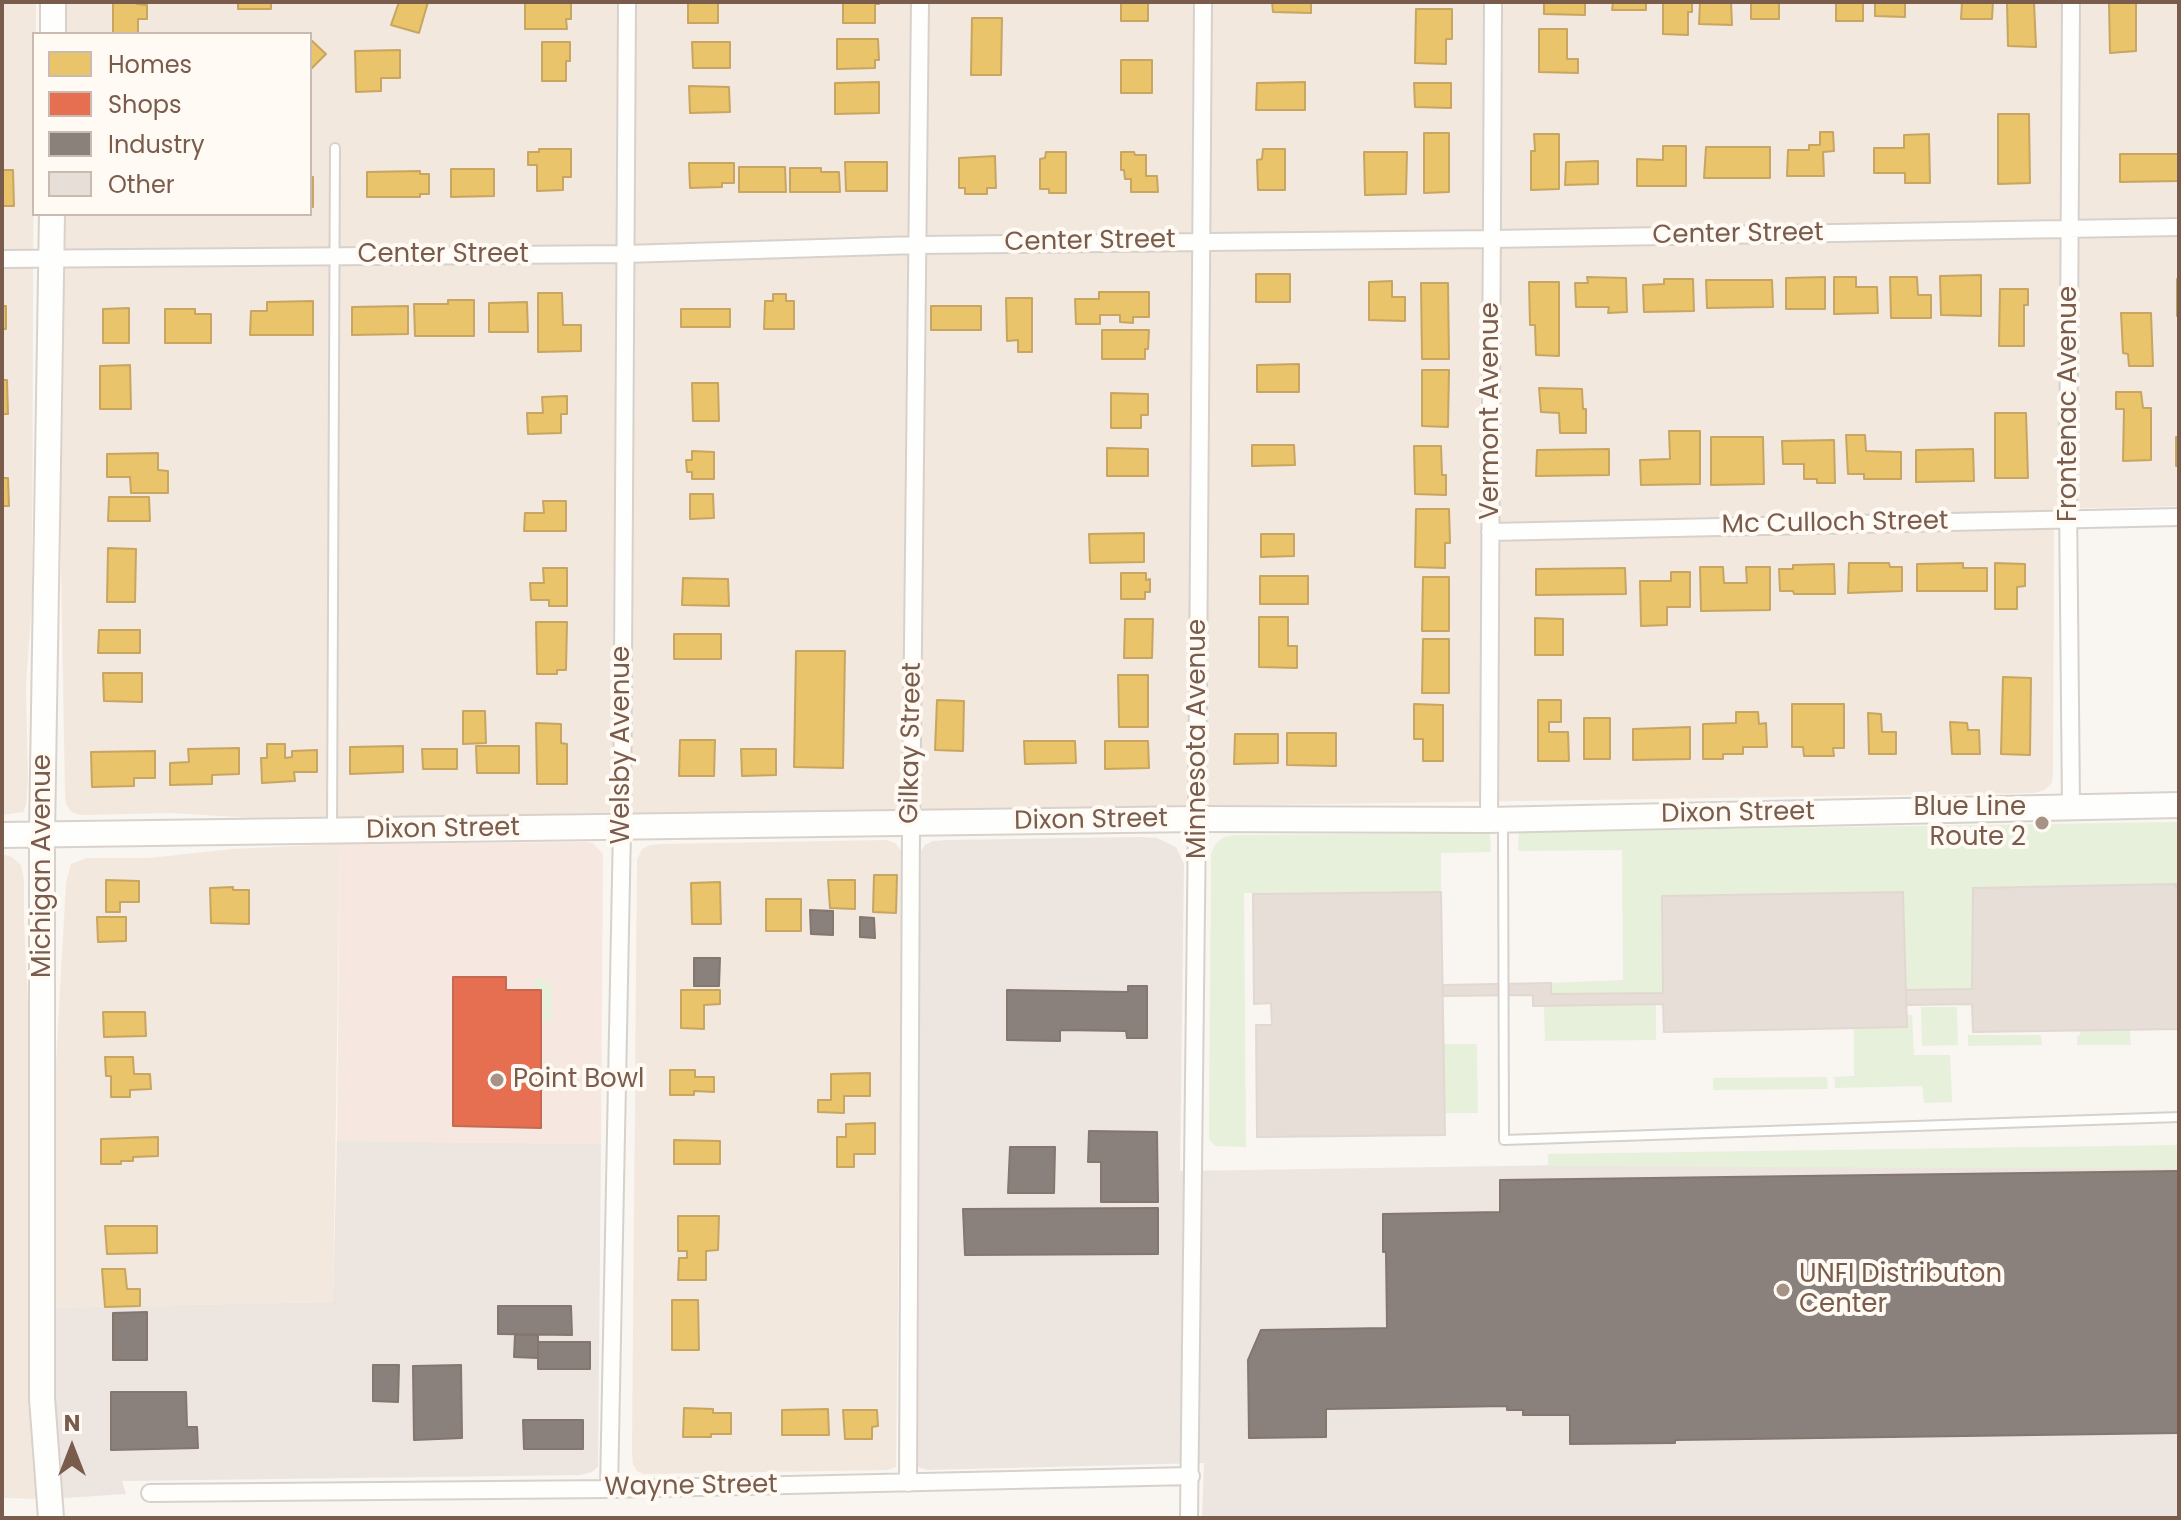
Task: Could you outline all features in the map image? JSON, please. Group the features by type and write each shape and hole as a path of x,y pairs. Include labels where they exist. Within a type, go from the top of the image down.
{"street":[{"path":"53,2 53,32"},
{"name":"Welsby Avenue","path":"609,1489 622,828 627,2"},
{"name":"Gilkay Street","path":"908,1483 920,2"},
{"name":"Minnesota Avenue","path":"1191,1476 1203,2"},
{"name":"Vermont Avenue","path":"1493,2 1490,532 1496,820"},
{"name":"Frontenac Avenue","path":"2071,2 2068,519 2071,806"},
{"name":"Michigan Avenue","path":"51,1518 42,1398 42,834 52,216"},
{"name":"Center Street","path":"2,259 625,254 918,245 2179,227"},
{"name":"Mc Culloch Street","path":"1490,532 2179,517"},
{"name":"Dixon Street","path":"2,835 1197,819 1496,820 2179,805"},
{"path":"1189,1518 1191,1476"},
{"name":"Wayne Street","path":"150,1493 609,1489 1191,1476"}],"lane":[{"path":"332,831 335,148"},
{"path":"1496,820 1504,1140 2179,1117"}],"shaded area":[{"path":"2,2 36,2 36,32 32,32 32,600 26,686 28,781 23,812 2,815"},
{"path":"62,2 2179,2 2179,506 2054,509 2053,772 2052,783 2045,790 2034,793 366,819 269,819 172,813 81,815 71,812 66,804 65,792 61,568 61,216 312,216 312,32 62,32"},
{"path":"1157,838 1176,847 1184,864 1180,1171 1764,1162 2179,1160 2179,1518 1202,1518 1204,1463 920,1468 915,1464 912,1447 921,851 933,841 948,840"},
{"path":"886,840 895,843 902,852 903,861 896,1467 887,1470 644,1474 637,1471 633,1464 632,1450 637,860 642,849 650,845"},
{"path":"593,843 603,854 601,1144 337,1141 340,844"},
{"path":"340,844 333,1302 43,1308 49,1499 2,1498 2,854 12,857 21,865 24,880 43,1297 66,883 71,864 87,858 149,858 232,849"},
{"path":"337,1141 601,1144 598,1467 580,1475 122,1481 126,1494 49,1499 42,1308 333,1302"}],"green space":[{"path":"2179,822 2179,889 2176,889 2176,884 1973,888 1972,989 1906,990 1903,892 1662,896 1663,993 1551,994 1551,983 1623,980 1622,850 1518,851 1519,832"},
{"path":"1490,833 1491,852 1441,853 1441,892 1244,893 1246,1147 1215,1146 1209,1139 1211,855 1217,843 1236,835"},
{"path":"534,980 544,980 552,985 551,1023 541,1020 541,990 534,990"},
{"path":"1656,1004 1656,1040 1545,1041 1544,1006"},
{"path":"1921,1007 1957,1007 1958,1045 1922,1046"},
{"path":"1912,1015 1914,1055 1950,1055 1952,1102 1924,1103 1922,1086 1835,1088 1834,1077 1854,1076 1854,1028"},
{"path":"2130,1030 2131,1045 2077,1045 2080,1031"},
{"path":"1968,1035 2041,1035 2042,1045 1968,1046"},
{"path":"1444,1044 1477,1044 1478,1113 1445,1113"},
{"path":"1827,1077 1828,1089 1713,1090 1713,1078"},
{"path":"2179,1145 2179,1169 1548,1166 1548,1154"}],"building: Homes":[{"path":"113,2 147,5 147,19 138,19 138,32 113,32"},
{"path":"238,2 271,2 271,9 238,9"},
{"path":"399,2 428,2 419,33 391,25"},
{"path":"525,2 571,2 571,19 566,19 567,29 525,29"},
{"path":"688,2 718,2 718,23 688,23"},
{"path":"843,2 879,2 875,4 875,23 843,23"},
{"path":"1121,2 1148,2 1148,21 1121,21"},
{"path":"1272,2 1311,2 1311,13 1273,12"},
{"path":"1544,2 1585,2 1585,15 1544,14"},
{"path":"1613,2 1646,2 1646,10 1612,10"},
{"path":"1663,2 1692,2 1692,12 1688,12 1688,35 1663,34"},
{"path":"1700,2 1731,2 1732,25 1699,24"},
{"path":"1751,2 1779,2 1779,19 1751,19"},
{"path":"1836,2 1863,2 1863,21 1836,21"},
{"path":"1875,2 1905,2 1905,17 1875,16"},
{"path":"1962,2 1993,2 1992,19 1961,19"},
{"path":"2007,2 2034,2 2036,47 2008,46"},
{"path":"2109,2 2136,2 2136,51 2110,53"},
{"path":"1416,9 1452,9 1452,39 1446,39 1446,64 1415,63"},
{"path":"972,18 1002,18 1001,75 971,75"},
{"path":"1539,29 1567,29 1567,59 1578,59 1578,73 1539,72"},
{"path":"837,39 878,39 879,60 875,60 875,68 837,69"},
{"path":"312,41 326,54 312,68"},
{"path":"542,42 570,42 566,81 542,81"},
{"path":"692,42 730,42 730,68 693,68"},
{"path":"400,50 400,78 381,78 381,91 356,92 355,51"},
{"path":"1121,60 1152,60 1152,93 1121,93"},
{"path":"879,82 879,113 835,114 835,83"},
{"path":"1305,82 1305,110 1256,110 1257,83"},
{"path":"1414,83 1451,83 1451,108 1415,107"},
{"path":"689,86 729,87 730,112 690,113"},
{"path":"1998,114 2029,114 2030,183 1998,184"},
{"path":"1820,132 1833,132 1834,151 1823,152 1824,176 1787,176 1788,150 1809,150 1809,145 1820,145"},
{"path":"1424,133 1449,133 1449,192 1424,193"},
{"path":"1534,134 1559,134 1559,189 1531,190"},
{"path":"1929,134 1930,183 1905,183 1905,173 1874,173 1874,148 1904,148 1904,135"},
{"path":"1663,146 1686,146 1686,186 1637,186 1637,159 1663,160"},
{"path":"1706,147 1770,147 1770,178 1704,178"},
{"path":"539,149 571,149 571,177 563,177 563,190 537,191 537,165 528,165 528,152 539,152"},
{"path":"1263,149 1285,149 1285,190 1258,190 1257,160 1262,159"},
{"path":"1046,152 1066,152 1066,193 1049,193 1049,189 1040,189 1040,159 1045,158"},
{"path":"1121,152 1146,155 1146,176 1157,176 1158,192 1131,192 1131,179 1125,179 1124,170 1121,170"},
{"path":"1364,152 1407,152 1406,194 1365,195"},
{"path":"2120,154 2178,154 2179,181 2120,182"},
{"path":"995,156 996,188 987,188 987,194 965,194 965,188 959,188 959,158"},
{"path":"1598,161 1598,184 1565,185 1566,162"},
{"path":"845,162 887,162 887,191 846,191"},
{"path":"689,163 734,163 734,183 722,183 722,187 690,188"},
{"path":"739,167 785,167 786,192 739,192"},
{"path":"790,168 821,168 821,172 839,172 840,192 790,192"},
{"path":"451,169 494,169 494,196 451,197"},
{"path":"2,170 13,170 14,206 2,206"},
{"path":"420,171 420,174 429,174 429,194 420,194 420,197 367,197 367,172"},
{"path":"1256,274 1290,274 1290,302 1256,302"},
{"path":"1981,275 1981,316 1941,315 1940,276"},
{"path":"1587,277 1626,278 1627,312 1608,313 1609,307 1576,307 1575,283 1588,283"},
{"path":"1825,277 1825,309 1786,309 1786,278"},
{"path":"1834,277 1856,277 1856,287 1877,287 1878,313 1834,314"},
{"path":"1890,277 1917,277 1918,295 1931,295 1931,318 1891,318"},
{"path":"1664,279 1693,279 1694,311 1644,312 1643,285 1664,284"},
{"path":"2179,279 2179,316 2177,316"},
{"path":"1706,280 1772,280 1773,307 1707,308"},
{"path":"1392,281 1392,297 1405,297 1405,321 1369,320 1369,282"},
{"path":"1529,282 1559,282 1559,356 1536,355 1535,325 1530,325"},
{"path":"1421,283 1448,283 1449,359 1422,359"},
{"path":"2000,289 2028,289 2028,305 2024,305 2024,346 1999,346"},
{"path":"1099,292 1149,292 1149,317 1133,317 1133,323 1120,322 1120,315 1100,315 1100,324 1076,324 1075,299 1099,299"},
{"path":"538,293 562,293 563,325 581,325 581,351 538,352"},
{"path":"773,294 786,294 786,301 794,301 794,329 764,329 765,301 773,301"},
{"path":"1006,298 1032,298 1032,352 1018,352 1018,340 1007,341"},
{"path":"448,300 474,300 474,336 415,336 414,304 448,304"},
{"path":"313,301 313,335 250,335 251,311 267,311 267,302"},
{"path":"527,302 528,332 489,332 489,303"},
{"path":"2,306 6,306 6,329 2,329"},
{"path":"408,306 408,334 352,335 352,307"},
{"path":"931,306 981,306 981,330 931,330"},
{"path":"129,308 129,343 103,343 103,309"},
{"path":"165,309 195,309 195,314 211,314 211,343 165,343"},
{"path":"681,309 730,309 730,327 681,327"},
{"path":"2121,313 2151,313 2153,366 2129,366 2128,354 2123,353"},
{"path":"1102,330 1149,330 1145,359 1102,359"},
{"path":"1299,364 1299,392 1257,392 1257,365"},
{"path":"130,365 131,409 100,409 100,366"},
{"path":"1422,370 1449,370 1448,427 1422,426"},
{"path":"2,380 7,380 8,414 2,414"},
{"path":"692,383 718,383 719,421 693,421"},
{"path":"1539,388 1582,389 1586,433 1560,433 1559,413 1541,412"},
{"path":"2116,392 2141,392 2143,408 2151,408 2151,460 2123,461 2124,409 2116,409"},
{"path":"1111,393 1148,394 1148,415 1141,415 1141,428 1111,428"},
{"path":"567,396 567,414 561,414 561,433 528,434 527,413 543,413 542,397"},
{"path":"1995,413 2026,413 2028,478 1995,478"},
{"path":"1669,431 1700,431 1700,484 1641,485 1640,460 1670,459"},
{"path":"1846,435 1865,435 1866,451 1901,452 1901,479 1864,479 1864,474 1848,474"},
{"path":"1711,437 1763,437 1764,484 1711,485"},
{"path":"2176,437 2179,437 2179,466 2176,466"},
{"path":"1834,440 1835,483 1804,479 1804,464 1783,464 1782,441"},
{"path":"1252,445 1294,445 1295,465 1252,466"},
{"path":"1414,446 1441,446 1446,495 1415,494"},
{"path":"1107,448 1148,449 1148,476 1107,476"},
{"path":"1609,449 1609,475 1536,476 1537,450"},
{"path":"1973,449 1974,481 1916,482 1916,450"},
{"path":"692,451 714,452 714,479 692,479 692,472 687,472 686,460 692,460"},
{"path":"158,453 158,470 168,471 168,493 131,493 130,477 107,477 107,454"},
{"path":"2,478 8,478 9,506 2,506"},
{"path":"690,494 713,494 714,518 690,519"},
{"path":"109,497 149,497 150,521 108,521"},
{"path":"543,501 566,501 566,531 524,531 525,513 544,513"},
{"path":"1416,509 1449,509 1450,543 1445,543 1445,568 1415,567"},
{"path":"1144,533 1144,562 1090,563 1089,534"},
{"path":"1261,534 1294,534 1294,556 1261,557"},
{"path":"108,548 136,549 135,602 107,602"},
{"path":"1849,563 1889,563 1890,567 1902,567 1902,591 1848,593"},
{"path":"1963,563 1963,568 1987,568 1987,591 1917,591 1917,564"},
{"path":"1995,563 2025,564 2025,586 2017,587 2017,609 1995,609"},
{"path":"1834,564 1835,594 1780,591 1779,569 1793,569 1793,565"},
{"path":"1700,567 1723,567 1724,583 1747,583 1746,567 1770,567 1770,610 1701,611"},
{"path":"543,568 567,568 567,606 549,606 549,600 531,600 530,583 544,583"},
{"path":"1625,568 1626,594 1536,595 1536,569"},
{"path":"1671,572 1690,572 1690,607 1667,607 1667,625 1641,626 1640,581 1671,581"},
{"path":"1121,573 1146,573 1146,580 1150,579 1150,592 1145,592 1145,599 1121,599"},
{"path":"1260,576 1308,576 1308,604 1260,604"},
{"path":"1423,577 1449,577 1449,631 1422,631"},
{"path":"683,578 728,579 729,606 682,605"},
{"path":"1259,617 1288,617 1288,646 1297,646 1297,668 1259,667"},
{"path":"1535,618 1563,619 1563,655 1535,655"},
{"path":"1125,619 1153,619 1152,658 1124,658"},
{"path":"536,622 567,622 566,670 557,670 557,674 537,674"},
{"path":"99,630 140,630 140,653 98,653"},
{"path":"674,634 721,634 721,659 674,659"},
{"path":"1423,639 1449,639 1449,693 1422,693"},
{"path":"796,651 845,651 843,768 794,767"},
{"path":"103,673 142,673 142,702 104,701"},
{"path":"1118,675 1148,675 1148,727 1119,727"},
{"path":"2003,677 2031,678 2030,755 2001,754"},
{"path":"937,700 964,701 963,751 935,750"},
{"path":"1538,700 1561,700 1561,722 1549,722 1549,732 1568,732 1569,761 1538,761"},
{"path":"1414,704 1443,705 1443,761 1423,761 1423,739 1414,739"},
{"path":"1792,704 1844,704 1844,748 1833,748 1834,756 1804,756 1803,747 1792,747"},
{"path":"463,711 485,711 486,743 463,744"},
{"path":"1736,712 1758,712 1759,724 1766,723 1767,747 1743,747 1743,754 1723,754 1723,759 1703,759 1703,724 1736,723"},
{"path":"1868,713 1881,714 1882,732 1896,732 1896,754 1869,754"},
{"path":"1584,718 1610,718 1610,759 1584,759"},
{"path":"1950,722 1967,723 1968,730 1979,730 1980,754 1952,754"},
{"path":"536,723 561,724 561,743 567,744 567,784 537,784"},
{"path":"1690,727 1690,759 1633,760 1633,729"},
{"path":"1287,733 1336,733 1336,766 1287,765"},
{"path":"1235,734 1278,734 1278,763 1234,764"},
{"path":"680,740 715,740 714,776 679,776"},
{"path":"1024,741 1075,741 1076,763 1025,764"},
{"path":"1105,741 1148,741 1149,768 1105,769"},
{"path":"267,744 285,744 285,758 292,757 292,751 317,750 317,772 294,772 295,781 262,783 261,758 267,758"},
{"path":"403,746 403,772 350,774 350,747"},
{"path":"476,746 519,746 519,773 477,773"},
{"path":"239,748 239,774 212,775 212,784 170,785 170,763 189,762 188,749"},
{"path":"422,749 457,749 457,769 423,769"},
{"path":"741,749 776,749 776,775 742,776"},
{"path":"155,751 155,778 134,778 134,786 92,787 91,752"},
{"path":"874,875 897,875 896,913 873,912"},
{"path":"106,880 139,881 139,902 120,902 120,912 106,912"},
{"path":"828,880 855,880 855,909 830,908"},
{"path":"720,882 721,924 692,924 691,883"},
{"path":"233,887 233,890 249,890 249,924 211,923 210,888"},
{"path":"766,899 801,899 801,931 766,931"},
{"path":"97,917 126,917 126,941 98,942"},
{"path":"681,990 720,990 720,1004 704,1005 704,1029 681,1028"},
{"path":"103,1012 145,1012 146,1036 104,1037"},
{"path":"105,1057 133,1057 134,1074 150,1074 151,1089 130,1090 130,1097 111,1097 111,1076 106,1076"},
{"path":"670,1070 695,1070 695,1077 714,1077 714,1092 670,1095"},
{"path":"870,1073 870,1096 844,1096 844,1113 818,1112 818,1100 831,1100 831,1074"},
{"path":"875,1123 875,1154 854,1154 854,1167 837,1167 837,1137 846,1137 846,1124"},
{"path":"158,1137 158,1156 133,1157 133,1161 121,1161 121,1164 101,1164 101,1139"},
{"path":"674,1140 720,1141 720,1164 674,1164"},
{"path":"678,1216 719,1216 718,1250 706,1251 706,1280 678,1280 679,1258 687,1258 687,1251 678,1251"},
{"path":"105,1226 157,1226 157,1253 107,1254"},
{"path":"102,1269 125,1269 127,1289 140,1289 140,1306 105,1307"},
{"path":"672,1300 698,1300 699,1350 672,1350"},
{"path":"684,1408 731,1413 731,1434 683,1437"},
{"path":"828,1409 829,1435 782,1435 782,1410"},
{"path":"843,1410 877,1410 878,1426 872,1427 872,1439 845,1439"}],"building: Shops":[{"name":"Point Bowl","path":"453,977 506,977 506,990 541,990 541,1128 453,1126"}],"building: Industry":[{"path":"810,910 833,911 833,935 811,934"},
{"path":"860,917 874,918 875,938 860,937"},
{"path":"694,958 720,958 719,986 694,986"},
{"path":"1128,986 1147,986 1147,1038 1127,1038 1126,1031 1060,1030 1060,1041 1007,1040 1007,990 1128,992"},
{"path":"1089,1131 1157,1132 1158,1202 1101,1202 1101,1162 1088,1162"},
{"path":"1010,1147 1055,1147 1054,1193 1008,1193"},
{"name":"UNFI Distributon Center","path":"2179,1171 2179,1433 1570,1444 1570,1415 1523,1415 1523,1410 1507,1410 1507,1406 1326,1409 1326,1437 1249,1438 1248,1360 1261,1330 1387,1328 1383,1214 1500,1212 1500,1180"},
{"path":"1158,1208 1158,1254 965,1255 963,1209"},
{"path":"498,1306 571,1306 572,1335 498,1334"},
{"path":"147,1312 147,1360 113,1360 113,1313"},
{"path":"515,1335 538,1335 538,1358 514,1357"},
{"path":"538,1342 590,1342 590,1369 538,1369"},
{"path":"373,1365 399,1365 398,1402 373,1401"},
{"path":"461,1365 462,1438 414,1440 413,1366"},
{"path":"111,1392 186,1392 187,1427 197,1427 198,1448 111,1450"},
{"path":"523,1420 583,1420 583,1449 524,1449"}],"building: Other":[{"path":"2176,884 2176,889 2179,889 2179,1029 1973,1032 1972,1004 1906,1005 1906,990 1972,989 1973,888"},
{"path":"1441,892 1445,1135 1257,1137 1256,1025 1272,1025 1271,1003 1254,1004 1253,894"},
{"path":"1903,892 1907,1027 1664,1032 1663,1004 1533,1006 1533,995 1443,996 1443,985 1551,983 1551,994 1663,993 1662,896"}],"place":[{"name":"Blue Line Route 2","path":"2042,823"},
{"name":"Point Bowl","path":"497,1080"},
{"name":"UNFI Distributon Center","path":"1783,1290"}]}
